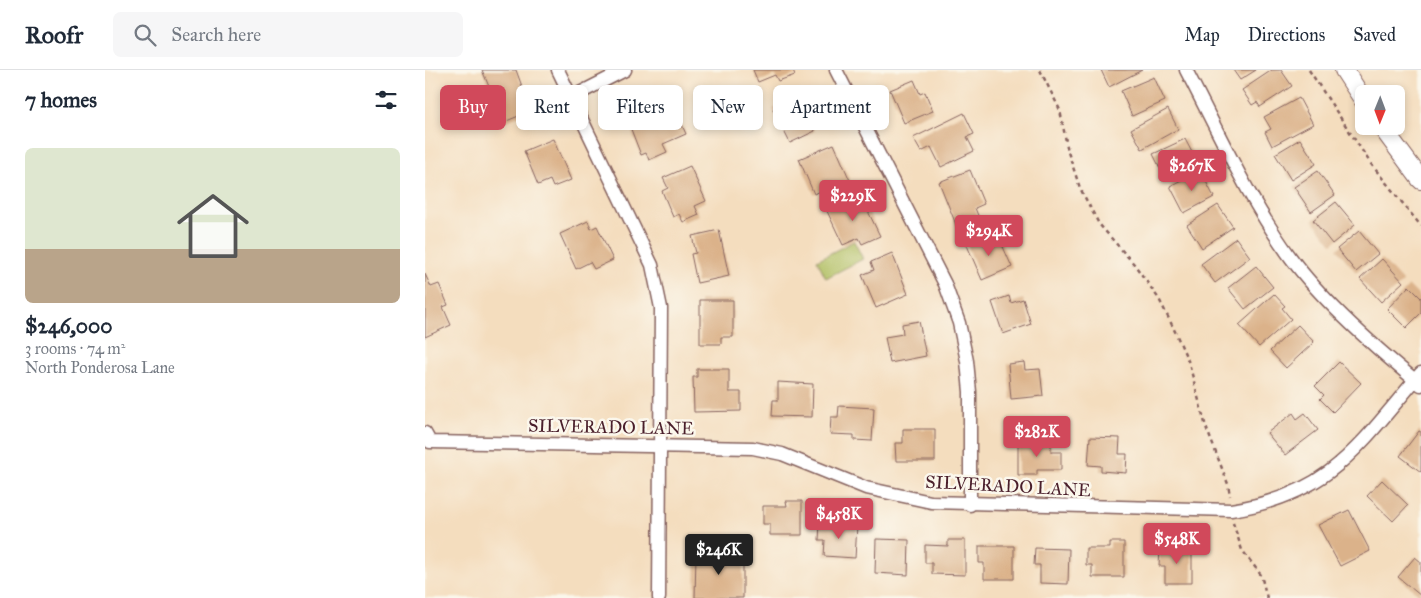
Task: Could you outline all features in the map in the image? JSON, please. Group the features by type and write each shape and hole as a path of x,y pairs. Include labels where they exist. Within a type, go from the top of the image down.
{"street":[{"path":"558,70 566,85"},
{"path":"588,88 625,70"},
{"path":"836,70 945,284 959,323 967,361 970,392 970,505"},
{"path":"1186,70 1245,183 1291,259 1328,300 1419,379"},
{"path":"1344,70 1355,87"},
{"path":"588,130 652,265 661,308 659,598"},
{"path":"1388,135 1421,180"},
{"name":"SILVERADO LANE","path":"427,438 753,448 782,454 845,480 895,496 931,502 970,505 1211,510 1258,506 1290,496 1311,485 1343,462 1419,379"}],"path":[{"path":"1040,70 1060,110 1069,152 1080,188 1099,224 1134,264 1159,299 1173,327 1189,363 1206,427 1228,484 1231,498"},
{"path":"1309,70 1371,164 1421,226"},
{"path":"1233,522 1242,550 1261,575 1267,598"}],"green space":[{"path":"854,241 863,259 826,278 817,260"}],"building":[{"path":"482,70 516,70 521,85 516,85 516,117 506,121 506,85 488,85"},
{"path":"753,70 793,70 795,75 778,81 775,75 758,82"},
{"path":"1101,70 1142,70 1109,87"},
{"path":"1233,70 1256,70 1240,80"},
{"path":"1272,70 1281,70 1292,86 1260,107 1257,102 1252,105 1242,90"},
{"path":"1154,77 1165,101 1132,116 1121,91"},
{"path":"914,80 920,94 925,92 933,111 904,123 890,90"},
{"path":"1299,98 1313,124 1272,146 1265,132 1271,129 1264,117"},
{"path":"1168,109 1178,129 1142,149 1131,129"},
{"path":"964,113 974,134 967,137 974,151 941,167 931,147 921,152 913,138"},
{"path":"683,127 686,134 663,144 667,152 649,160 646,153 641,155 631,130 683,130"},
{"path":"784,130 814,130 815,131 790,143"},
{"path":"553,139 571,180 553,187 550,180 538,185 524,151"},
{"path":"1185,139 1197,162 1165,178 1153,154"},
{"path":"1300,139 1316,164 1291,180 1275,154"},
{"path":"834,144 852,185 849,186 851,191 833,199 828,188 814,194 799,159"},
{"path":"690,166 706,201 695,206 699,215 683,222 679,214 673,217 662,191 668,188 663,178"},
{"path":"970,170 984,204 975,208 979,218 957,227 939,182"},
{"path":"1200,170 1214,197 1184,213 1170,186"},
{"path":"1318,171 1335,195 1311,212 1294,187"},
{"path":"855,196 859,205 864,203 880,236 862,244 859,238 843,245 826,209"},
{"path":"1336,202 1355,225 1332,244 1313,220"},
{"path":"1218,205 1233,227 1202,248 1187,225"},
{"path":"588,221 591,229 597,226 613,260 594,269 590,262 576,269 560,234"},
{"path":"719,230 729,276 697,283 691,254 696,253 692,236"},
{"path":"1359,231 1378,254 1356,272 1337,249"},
{"path":"985,235 989,244 1000,240 1012,267 982,280 966,243"},
{"path":"1236,238 1250,257 1215,283 1201,264"},
{"path":"892,253 908,294 876,308 862,275 874,270 871,262"},
{"path":"1382,259 1403,282 1381,302 1360,279"},
{"path":"1256,266 1273,287 1245,309 1228,288"},
{"path":"425,274 431,287 439,284 448,305 443,307 451,325 425,337"},
{"path":"1409,286 1421,298 1421,313 1406,328 1387,309"},
{"path":"1274,294 1285,306 1282,308 1291,319 1259,347 1239,325"},
{"path":"1009,296 1011,303 1023,299 1031,324 1003,334 992,302"},
{"path":"700,300 733,300 733,337 721,337 721,344 700,344"},
{"path":"919,321 926,356 890,363 885,337 903,334 902,324"},
{"path":"1298,325 1314,342 1286,368 1270,351"},
{"path":"1024,362 1025,370 1040,369 1043,396 1011,399 1008,364"},
{"path":"1339,362 1361,383 1333,412 1320,399 1324,395 1315,386"},
{"path":"697,369 729,369 729,392 741,392 741,411 694,412 693,377 697,377"},
{"path":"778,382 813,384 812,417 772,416 773,400 778,400"},
{"path":"839,406 874,408 872,441 854,440 854,435 830,434 831,417 838,417"},
{"path":"1293,413 1297,419 1305,413 1318,430 1285,455 1267,433"},
{"path":"903,429 935,429 935,461 896,461 895,443 903,443"},
{"path":"1419,431 1421,432 1421,472 1400,456"},
{"path":"1090,437 1120,438 1119,454 1127,454 1126,473 1101,471 1101,466 1088,465"},
{"path":"1018,442 1051,442 1051,452 1061,452 1061,470 1037,470 1037,475 1018,475"},
{"path":"1382,480 1408,505 1393,521 1367,496"},
{"path":"786,501 802,501 802,535 770,535 770,524 763,524 763,506 787,506"},
{"path":"1349,510 1370,551 1340,566 1318,525"},
{"path":"820,523 857,525 855,558 824,556 825,540 819,540"},
{"path":"876,539 909,540 908,575 875,573"},
{"path":"948,540 965,540 965,575 932,574 932,563 925,563 925,545 948,546"},
{"path":"1110,542 1124,542 1124,577 1092,577 1092,565 1086,565 1086,548 1110,548"},
{"path":"979,546 1014,546 1014,579 984,579 984,563 979,563"},
{"path":"1035,548 1069,549 1068,584 1040,583 1040,565 1034,565"},
{"path":"1160,549 1192,549 1192,583 1165,583 1165,566 1159,566"},
{"path":"696,554 743,554 743,598 695,598"},
{"path":"1415,557 1421,562 1421,596 1398,577"}]}
